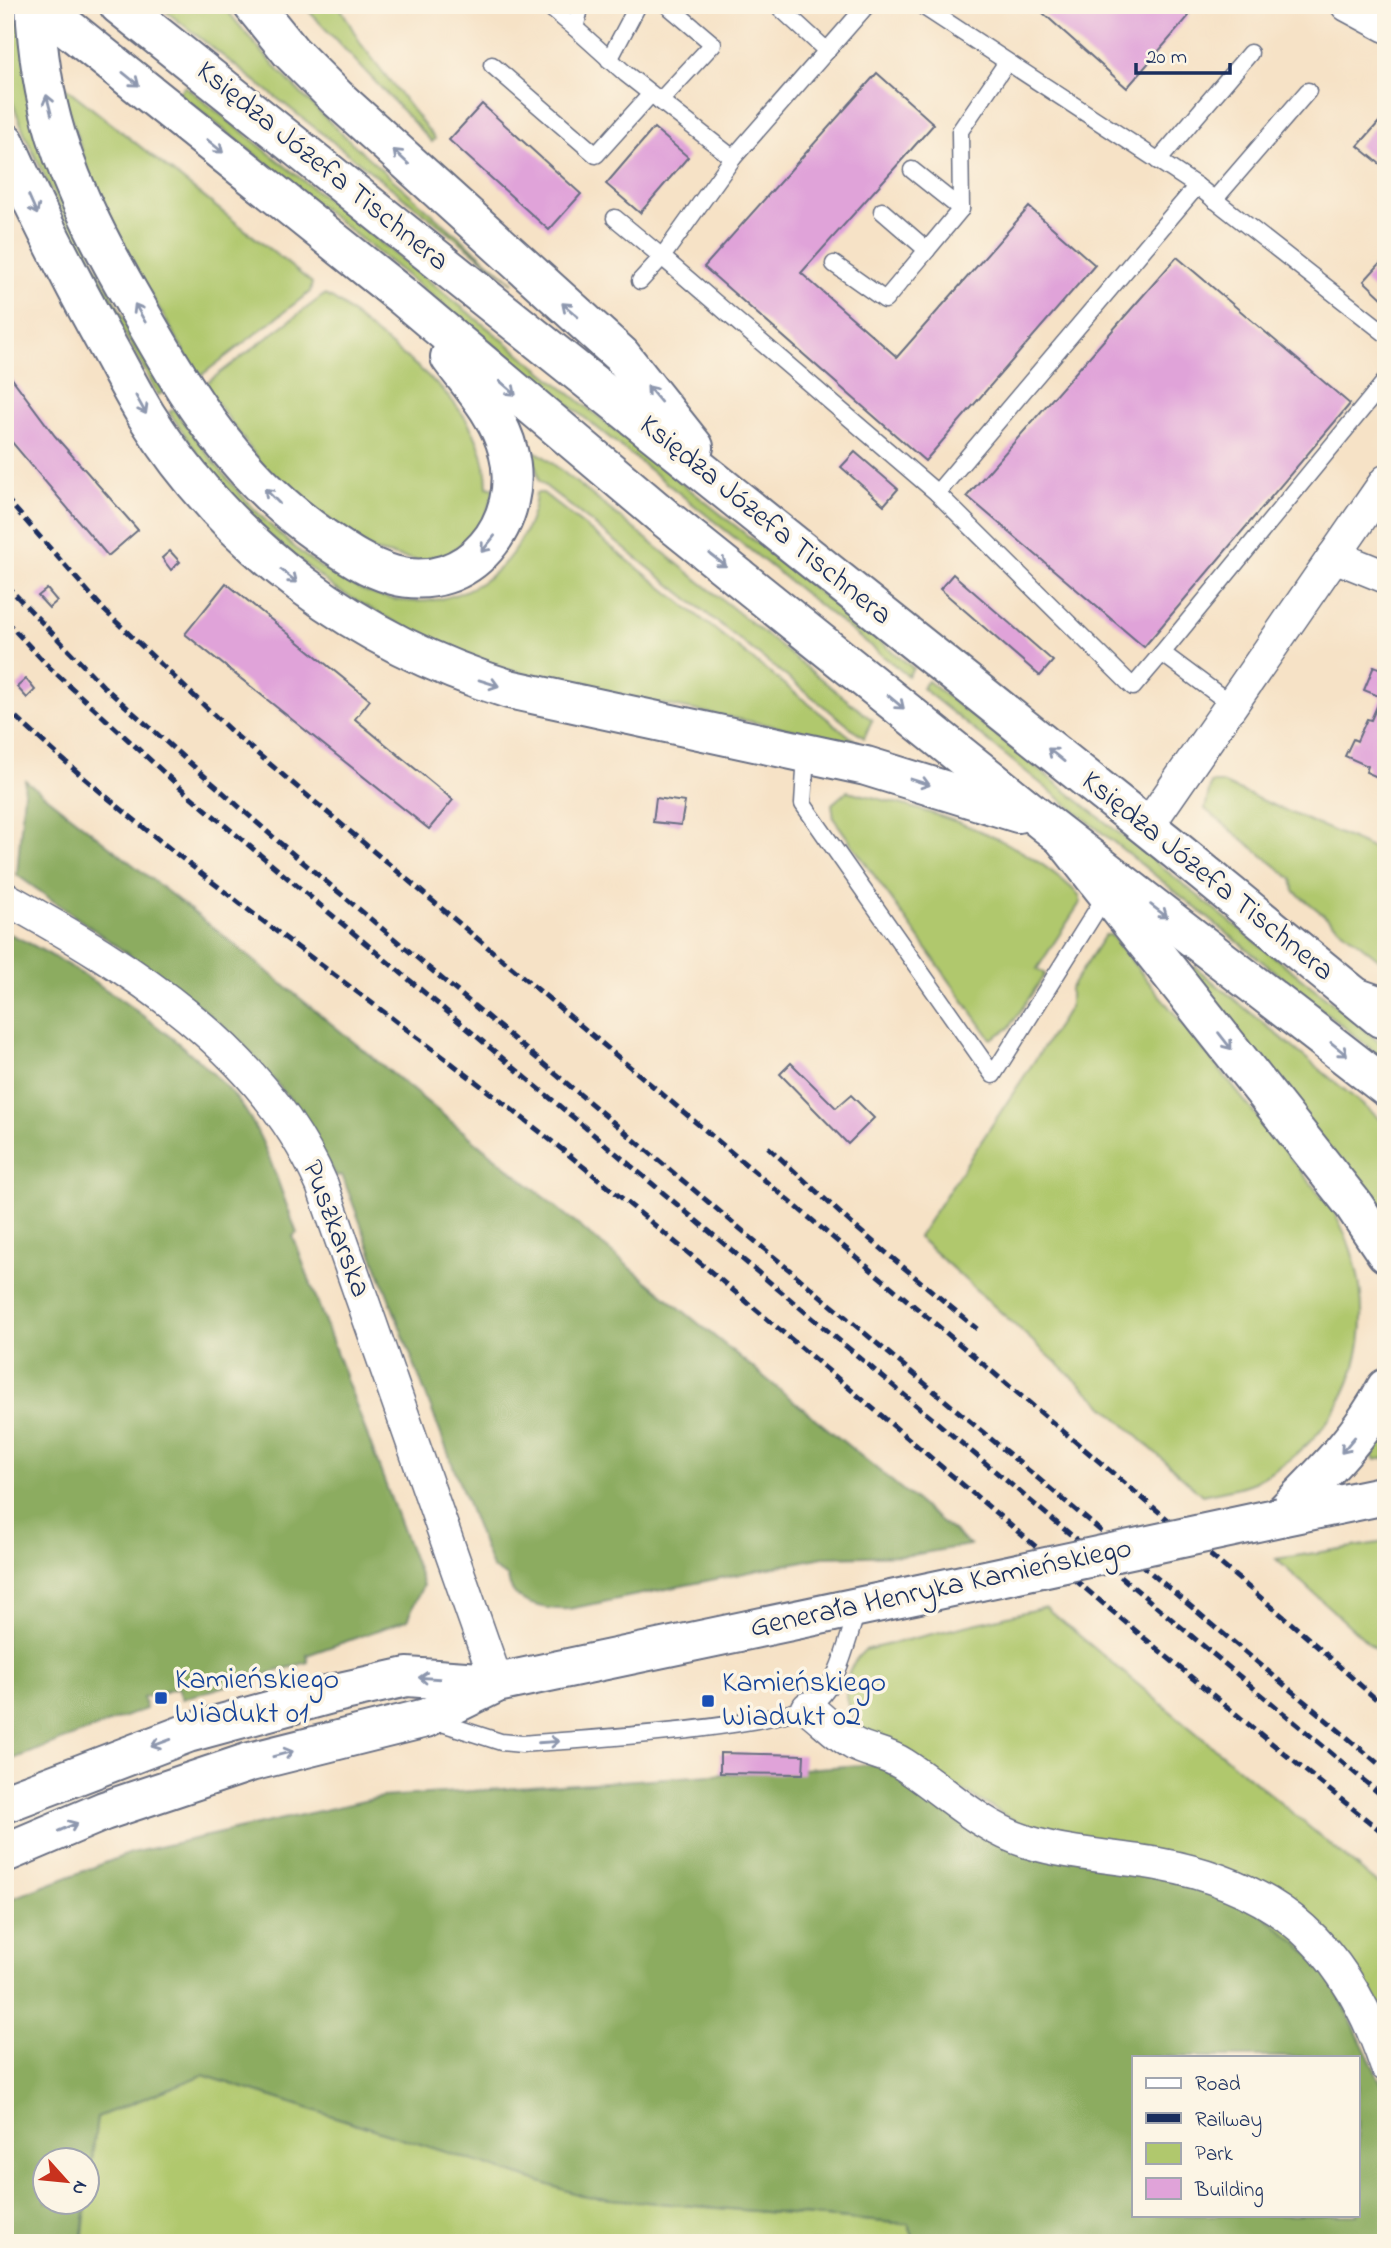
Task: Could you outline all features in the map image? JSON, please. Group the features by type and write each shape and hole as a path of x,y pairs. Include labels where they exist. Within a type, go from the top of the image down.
{"main road":[{"name":"Księdza Józefa Tischnera","path":"37,5 401,295 654,509 1056,832 1386,1087"},
{"path":"37,5 38,61 56,135 65,159 93,230 185,393 236,460 304,524 371,567 395,576 428,578 459,569 488,547 508,508 512,468 496,420 401,295"},
{"path":"253,5 291,51 335,97 621,355 674,418 724,489"},
{"name":"Księdza Józefa Tischnera","path":"131,14 1147,827 1371,1002 1386,1022"},
{"path":"5,142 48,239 147,415 218,508 266,556 310,592 369,631 469,677 586,708 879,770 995,805 1056,832 1108,892 1367,1223 1386,1253"},
{"path":"1280,1517 1348,1446 1373,1412 1386,1388"},
{"name":"Generała Henryka Kamieńskiego","path":"5,1853 104,1811 250,1762 426,1718 497,1683 1386,1495"},
{"path":"1329,1507 1386,1514"},
{"name":"Generała Henryka Kamieńskiego","path":"5,1803 188,1733 331,1694 407,1677 497,1683"}],"street":[{"path":"1347,5 1386,26"},
{"path":"1147,827 1386,481"},
{"path":"1334,556 1386,577"},
{"name":"Puszkarska","path":"5,898 73,938 197,1023 257,1082 298,1139 321,1185 497,1683"},
{"path":"808,1707 851,1742 899,1761 954,1803 1008,1834 1071,1852 1186,1869 1244,1889 1274,1905 1303,1926 1335,1960 1368,2018 1386,2065"}],"lane":[{"path":"547,5 655,98 733,158"},
{"path":"575,28 581,5"},
{"path":"610,60 638,5"},
{"path":"492,65 596,155 713,44 667,5"},
{"path":"777,5 827,51"},
{"path":"640,281 662,257 733,158 867,5"},
{"path":"920,5 1196,186 1386,334"},
{"path":"1158,161 1250,53"},
{"path":"834,264 885,300 961,209 960,131 1007,62"},
{"path":"1214,200 1308,91"},
{"path":"912,170 961,209"},
{"path":"937,493 1196,186"},
{"path":"882,211 927,250"},
{"path":"615,219 937,493 1133,687 1386,380"},
{"path":"1162,653 1232,705"},
{"path":"806,753 803,804 993,1075 1108,892"},
{"path":"426,1718 501,1742 522,1744 718,1725 808,1707 826,1690 835,1674 859,1606"}],"green space":[{"path":"5,5 17,5 93,260 164,392 158,395 80,252 26,137 5,83"},
{"path":"158,5 223,5 255,44 324,117 398,185 513,283"},
{"path":"303,5 339,5 361,44 435,139 432,142"},
{"path":"60,83 312,283 310,292 199,377 140,276 87,168"},
{"path":"185,86 913,668 908,676 178,93"},
{"path":"324,295 342,305 431,379 464,416 476,437 484,461 487,487 495,489 481,528 447,555 419,561 373,551 273,480 204,385"},
{"path":"174,409 231,483 267,522 306,556 347,583 391,599 436,600 482,582 502,566 519,544 531,518 536,493 543,493 858,743 563,684 495,666 411,631 335,589 269,535 206,465 169,412"},
{"path":"533,451 542,455 872,720 864,738 539,481"},
{"path":"928,681 1340,1009 1386,1048 1386,1061 922,688"},
{"path":"25,780 220,933 970,1545 912,1555 823,1557 569,1609 541,1607 522,1600 510,1586 508,1577 492,1568 342,1175 336,1176 295,1105 240,1041 192,1000 17,875"},
{"path":"1211,783 1222,783 1386,854 1386,965 1294,891 1292,879 1205,809"},
{"path":"847,791 941,816 1001,840 1055,874 1080,896 1080,903 1037,969 1045,974 1009,1028 991,1039 834,819 832,804"},
{"path":"5,932 64,963 135,1010 201,1062 227,1087 245,1110 274,1170 297,1233 293,1236 423,1585 407,1620 307,1655 308,1662 182,1699 178,1688 143,1698 146,1709 5,1762"},
{"path":"1105,935 1111,935 1334,1212 1351,1251 1360,1290 1362,1328 1355,1365 1341,1400 1319,1432 1290,1459 1254,1482 1202,1495 918,1237 1070,1007 1070,989"},
{"path":"1195,967 1386,1124 1386,1224 1188,975"},
{"path":"1386,1423 1386,1458 1375,1460 1367,1448"},
{"path":"1386,1542 1386,1659 1276,1559"},
{"path":"1045,1607 1386,1891 1386,2034 871,1738 854,1718 849,1706 847,1683 856,1660 865,1650"},
{"path":"877,1764 949,1810 1249,1903 1325,1967 1386,2093 1386,2243 916,2243 908,2224 587,2197 203,2075 97,2117 94,2146 32,2146 32,2216 84,2216 81,2243 5,2243 5,1901 131,1853 382,1797"},
{"path":"203,2075 587,2197 908,2224 916,2243 82,2243 85,2216 102,2216 102,2146 94,2146 97,2117"}],"building":[{"path":"1034,5 1175,5 1189,16 1127,88"},
{"path":"877,73 934,124 801,273 897,357 1029,207 1095,265 925,461 704,267"},
{"path":"482,104 581,194 549,230 449,140"},
{"path":"1386,114 1386,169 1358,146"},
{"path":"654,128 688,157 640,213 606,184"},
{"path":"1177,257 1350,404 1144,647 967,496"},
{"path":"1386,257 1386,302 1364,281"},
{"path":"5,369 55,436 138,530 108,556 5,434"},
{"path":"855,452 898,489 884,505 841,467"},
{"path":"170,551 180,562 171,570 162,558"},
{"path":"953,574 1053,661 1040,676 940,589"},
{"path":"226,583 370,700 355,719 453,800 429,829 185,634"},
{"path":"47,589 57,601 49,608 38,596"},
{"path":"1374,666 1386,671 1384,780 1366,772 1368,766 1345,756 1353,739 1357,741 1367,719 1371,720 1381,697 1364,690"},
{"path":"26,679 35,690 27,698 17,687"},
{"path":"656,798 685,802 681,825 653,822"},
{"path":"791,1063 836,1108 851,1095 874,1118 848,1144 780,1074"},
{"path":"720,1753 804,1755 803,1774 720,1773"}],"railway":[{"path":"5,497 105,611 233,733 1291,1623 1386,1708"},
{"path":"5,584 103,686 280,843 1386,1770"},
{"path":"5,620 49,667 184,791 1386,1799"},
{"path":"5,707 73,769 215,885 580,1164 782,1331 1182,1670 1386,1835"},
{"path":"768,1147 852,1224 977,1329"}],"place":[{"name":"Kamieńskiego Wiadukt 01","path":"161,1698"},
{"name":"Kamieńskiego Wiadukt 02","path":"708,1701"}]}
